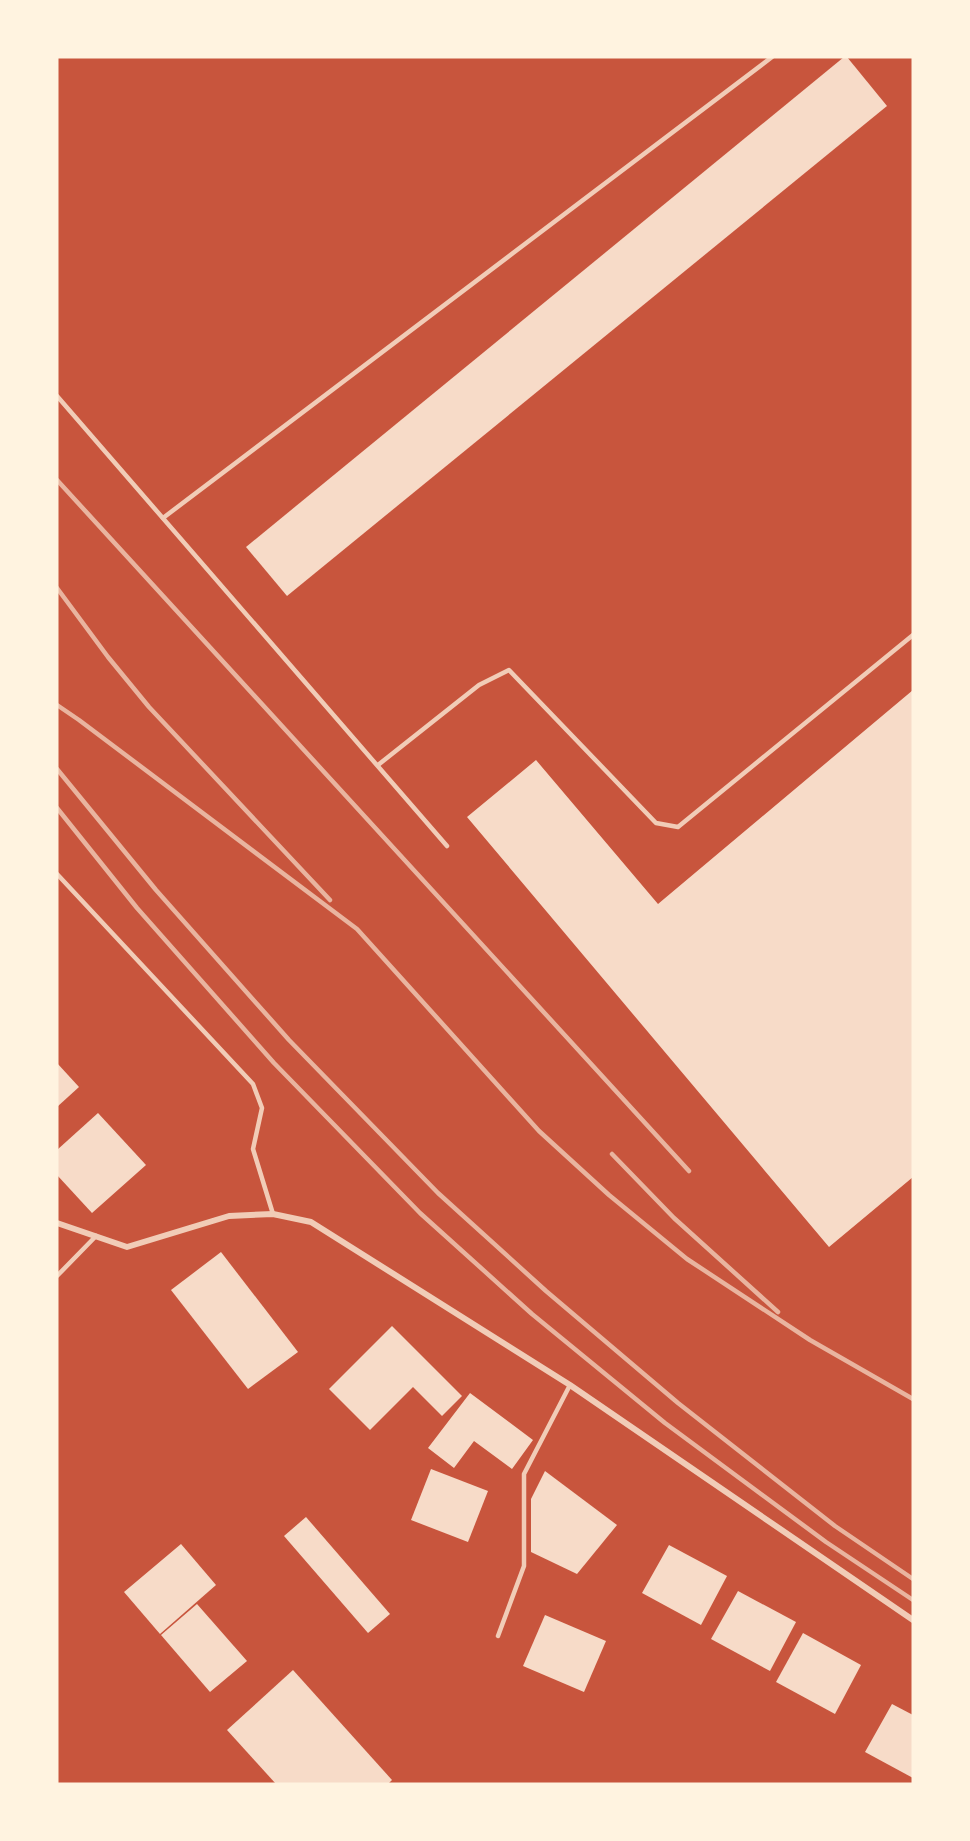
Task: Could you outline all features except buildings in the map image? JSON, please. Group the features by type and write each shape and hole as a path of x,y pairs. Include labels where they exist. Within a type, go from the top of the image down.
{"street":[{"path":"57,1223 127,1247 229,1216 273,1214 311,1222 570,1385 913,1620"}],"lane":[{"path":"163,518 772,57"},
{"path":"57,396 447,846"},
{"path":"378,765 479,685 509,670 656,823 678,827 913,635"},
{"path":"57,874 253,1084 262,1108 253,1149 273,1214"},
{"path":"57,1276 96,1236"},
{"path":"498,1636 524,1566 524,1474 570,1385"}],"railway":[{"path":"57,480 689,1171"},
{"path":"57,588 108,657 149,707 330,900"},
{"path":"57,705 357,929 539,1131 609,1195 687,1259 810,1340 913,1399"},
{"path":"57,769 156,890 289,1040 438,1193 546,1291 678,1403 835,1526 913,1579"},
{"path":"57,808 137,908 274,1063 420,1213 532,1314 665,1423 826,1542 913,1600"},
{"path":"612,1154 674,1218 778,1312"}]}
